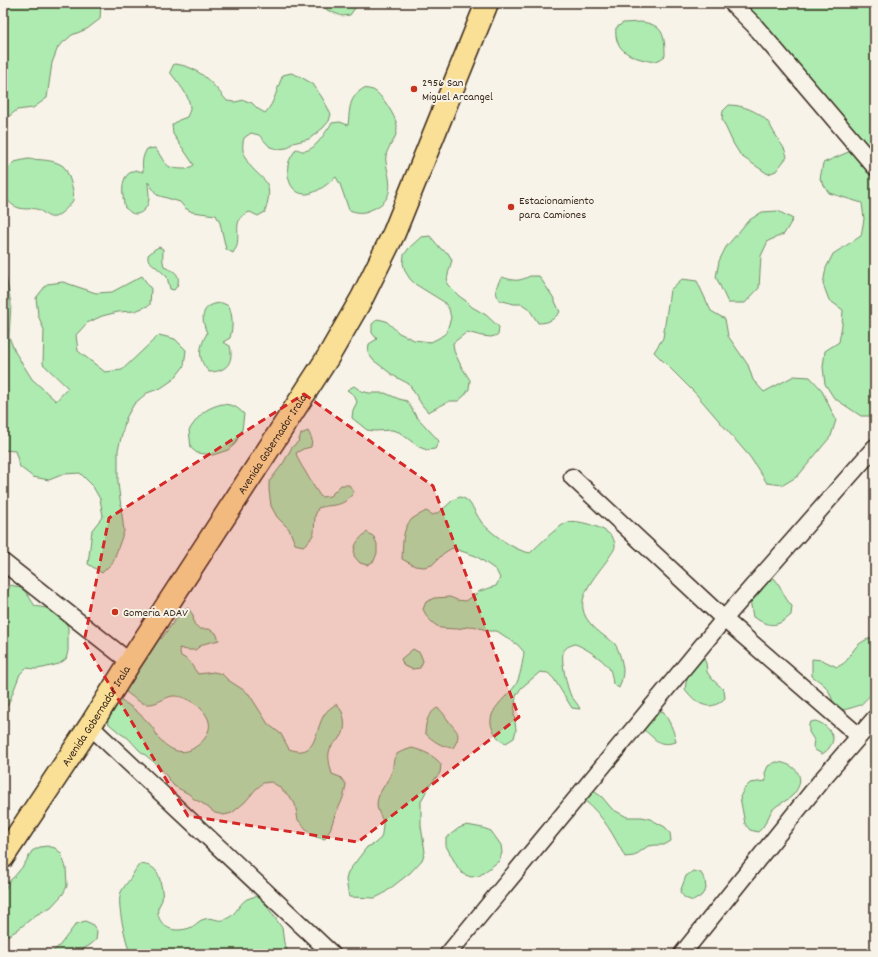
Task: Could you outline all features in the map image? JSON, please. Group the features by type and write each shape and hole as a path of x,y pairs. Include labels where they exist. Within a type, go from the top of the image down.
{"main road":[{"name":"Avenida Gobernador Irala","path":"3,857 90,726 320,369 362,298 394,233 487,3"}],"street":[{"path":"732,3 754,25 875,167"},
{"path":"448,954 724,619 875,447"},
{"path":"572,477 724,619 859,736"},
{"path":"3,562 130,662"},
{"path":"682,954 824,777 875,718"},
{"path":"90,726 332,954"}],"highlighted area":[{"path":"304,394 433,486 519,717 358,842 188,816 84,642 109,518"}],"green space":[{"path":"3,3 101,3 100,19 87,29 72,35 58,47 52,63 47,98 33,108 17,110 3,121"},
{"path":"322,3 356,3 355,8 350,15 342,16 327,10"},
{"path":"751,3 875,3 875,156 747,6"},
{"path":"640,22 654,25 661,32 664,42 665,56 659,60 651,61 635,57 622,49 619,45 616,28 623,23"},
{"path":"174,64 191,68 204,76 227,101 235,102 244,100 252,103 265,113 274,100 283,75 291,73 313,84 331,114 329,121 323,128 309,139 293,143 287,148 278,149 270,147 259,135 251,133 244,138 243,152 247,161 266,182 269,190 265,212 258,216 250,212 244,215 239,221 237,246 233,253 226,249 220,223 216,215 192,212 185,208 180,202 157,195 148,182 149,200 144,210 134,214 125,208 123,185 125,178 135,170 143,172 143,160 147,149 155,148 170,167 176,169 187,169 194,165 173,134 172,125 187,117 190,108 186,94 170,72"},
{"path":"364,88 377,92 384,100 394,116 397,125 397,132 388,150 386,158 390,186 388,196 375,208 365,212 357,212 349,210 336,177 315,192 302,194 297,192 289,181 288,165 296,149 302,151 311,148 319,141 332,123 340,122 348,125 352,100"},
{"path":"729,105 750,109 763,117 768,123 784,148 787,157 776,171 768,174 741,156 722,119 723,111"},
{"path":"853,150 866,158 875,177 875,416 861,416 834,398 825,384 823,367 825,351 839,342 843,310 829,300 823,284 826,268 833,254 861,236 864,219 862,203 829,193 820,179 823,163"},
{"path":"28,159 55,162 63,166 67,172 74,197 65,210 55,217 47,216 36,209 23,209 15,207 7,200 3,193 3,177 8,168 14,162"},
{"path":"778,211 793,219 784,234 768,241 761,256 759,288 745,303 728,303 716,277 719,261 726,247 748,221 762,212"},
{"path":"430,236 441,249 448,253 452,260 447,284 472,307 486,315 499,327 498,335 491,337 467,332 453,343 454,351 470,380 469,389 458,401 450,401 428,412 409,384 394,376 373,360 368,353 369,344 377,339 372,333 372,324 378,319 386,321 399,333 414,340 431,342 446,333 451,318 449,309 444,302 415,284 410,279 405,271 403,263 404,255 409,248 421,237"},
{"path":"159,247 163,249 164,266 172,270 178,277 177,285 174,290 170,289 167,277 148,260 148,255"},
{"path":"3,260 11,304 9,337 15,352 32,379 56,401 68,388 43,364 44,330 38,315 36,298 47,284 63,282 96,293 112,292 142,276 151,289 150,305 135,311 118,312 102,316 87,323 76,335 78,351 105,372 122,370 159,335 175,339 186,350 184,366 174,379 161,388 147,393 134,404 126,418 118,450 118,483 124,531 113,562 102,573 88,564 92,530 103,516 100,499 92,485 80,473 64,474 49,480 33,477 20,467 15,451 3,450"},
{"path":"530,276 539,276 553,297 560,312 548,322 538,323 529,309 522,304 514,304 499,300 497,297 496,288 502,277 516,280"},
{"path":"682,279 697,281 711,311 725,319 728,336 748,365 753,380 764,392 794,376 810,377 821,389 836,420 831,436 798,476 783,485 767,483 750,457 696,394 654,352 663,338 670,290"},
{"path":"222,303 229,306 232,318 230,338 223,342 230,346 231,357 230,362 224,368 215,372 209,372 202,363 200,353 207,333 203,322 203,317 204,312 210,306"},
{"path":"354,386 361,391 369,393 385,393 407,401 416,416 439,441 435,449 427,450 419,447 399,432 392,430 367,430 352,418 353,410 357,402 354,395 347,390"},
{"path":"222,404 234,406 244,414 242,430 235,444 228,450 213,455 197,453 191,448 189,430 202,413 210,408"},
{"path":"308,431 312,439 311,447 296,453 301,465 321,497 330,496 341,485 349,485 354,492 346,501 342,503 318,508 315,516 314,533 310,540 303,546 295,544 289,529 277,517 271,506 269,482 284,462 292,447 298,442 301,434"},
{"path":"460,497 468,501 482,523 492,532 517,549 530,553 558,528 571,521 600,528 612,537 615,544 615,548 587,589 584,596 583,609 586,618 592,626 615,644 618,650 622,661 623,671 619,688 613,684 610,670 602,661 575,644 569,646 563,653 566,681 571,696 580,709 572,708 554,679 548,673 540,672 521,688 516,696 514,714 516,730 514,738 506,743 498,738 493,730 491,717 497,706 517,683 524,652 518,645 497,631 489,631 473,626 456,629 440,628 427,617 423,609 426,602 434,598 450,597 457,600 466,601 480,591 496,586 500,578 496,570 476,556 452,548 444,553 432,565 424,567 415,566 402,559 404,533 408,523 426,511 433,515 441,511 453,500"},
{"path":"367,532 374,537 377,544 377,553 374,561 367,565 360,563 354,556 357,542"},
{"path":"774,578 792,606 791,615 781,622 773,625 764,623 753,617 750,600 759,586"},
{"path":"11,585 23,590 35,606 51,609 64,619 68,627 68,651 66,659 59,664 35,669 26,668 20,674 8,705 3,709 3,609 7,592"},
{"path":"188,608 193,615 194,624 200,629 209,629 216,633 219,640 203,644 195,650 179,648 181,656 188,660 198,674 214,672 222,674 228,680 249,694 268,724 281,734 289,749 298,751 305,750 310,747 324,715 336,704 342,711 344,731 341,737 331,747 329,758 332,774 340,777 346,784 345,792 330,831 325,839 316,837 310,833 298,820 295,804 291,798 278,786 271,782 263,783 232,813 224,815 215,813 189,794 174,786 159,766 139,750 128,738 108,723 104,716 112,702 120,701 129,705 138,713 151,725 165,745 174,750 184,752 189,751 206,737 209,726 208,719 200,707 193,702 173,696 147,704 139,701 126,692 125,684 129,677 141,666 142,658 156,632 161,639 181,612"},
{"path":"875,637 875,693 860,705 851,708 839,709 836,707 825,686 812,676 812,659 822,660 837,667 845,662 855,648 865,640"},
{"path":"413,649 420,653 423,661 420,668 412,669 404,666 401,659"},
{"path":"702,655 706,663 707,672 724,690 725,698 714,705 703,705 693,699 685,689 689,665"},
{"path":"437,708 442,712 457,732 458,739 453,748 438,743 425,733 428,719 431,713"},
{"path":"663,711 671,726 676,742 665,744 658,742 644,730 642,722 655,712"},
{"path":"815,721 827,727 833,736 831,745 822,754 815,750 813,746 814,740 809,732 809,724"},
{"path":"412,748 428,754 441,764 440,773 429,786 421,801 421,826 425,852 422,860 410,873 383,894 375,898 349,897 346,880 348,872 367,847 374,844 381,838 383,823 377,807 377,800 392,771 394,758 402,751"},
{"path":"776,762 789,765 798,772 799,783 797,789 791,797 773,809 767,821 758,832 750,830 745,824 740,797 744,789 750,783 766,781 765,773 768,766"},
{"path":"595,792 602,797 612,809 627,817 642,817 650,819 665,827 670,833 671,841 664,845 648,846 634,856 625,857 597,812 584,800 587,793"},
{"path":"467,825 491,831 501,845 502,853 499,861 479,876 471,877 463,874 446,846 446,838 459,828"},
{"path":"47,846 55,848 61,853 66,868 67,886 63,894 51,907 36,915 16,931 9,935 3,935 3,895 8,882 24,865 32,851 40,847"},
{"path":"140,864 152,867 159,876 162,888 162,900 158,908 158,912 160,920 169,928 173,930 187,929 208,918 225,920 233,914 244,901 256,896 263,900 282,928 284,943 289,954 130,954 122,923 120,898 122,890"},
{"path":"693,871 701,873 705,880 706,889 701,896 693,901 685,898 680,892 686,876"},
{"path":"85,921 92,924 97,931 96,940 75,954 50,954 60,945 76,924"}],"place":[{"name":"2956 San Miguel Arcangel","path":"414,89"},
{"name":"Estacionamiento para Camiones","path":"511,207"},
{"name":"Gomeria ADAV","path":"115,612"}]}
